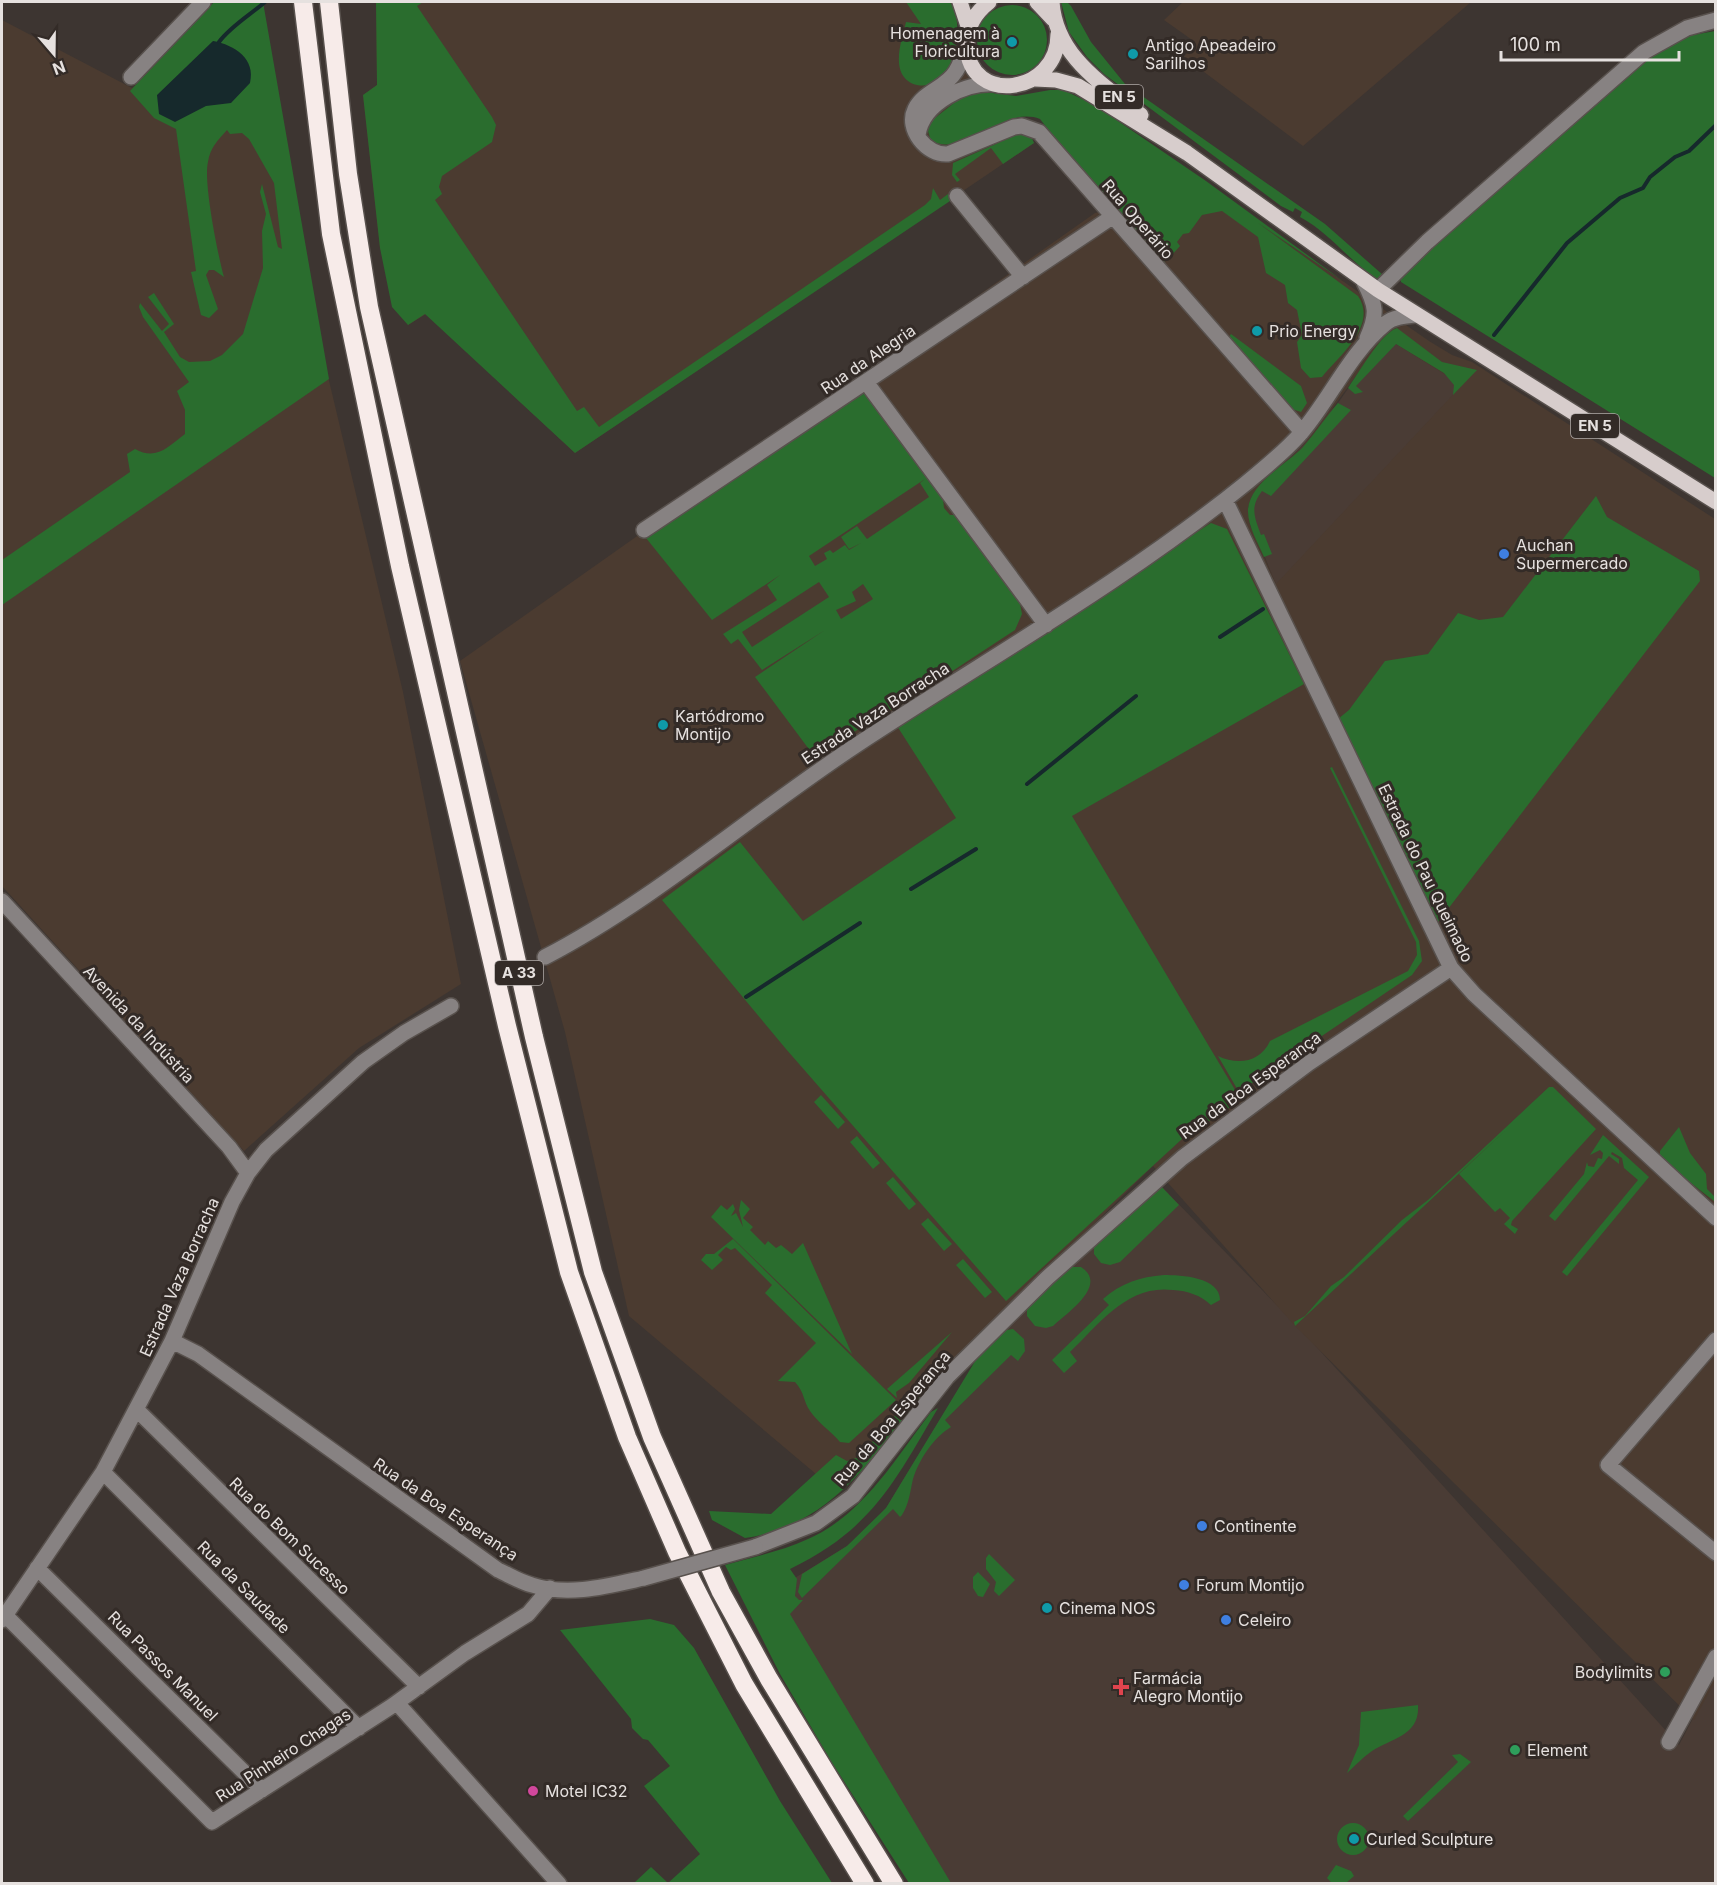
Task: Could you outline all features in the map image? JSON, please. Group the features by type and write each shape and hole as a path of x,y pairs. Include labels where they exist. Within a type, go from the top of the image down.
{"highway":[{"name":"A 33","path":"303,2 331,234 379,463 505,1015 569,1272 627,1437 677,1552 744,1684 865,1884"},
{"name":"A 33","path":"328,2 348,174 369,307 534,1037 593,1272 652,1437 721,1592 769,1679 894,1884"}],"main road":[{"path":"960,2 968,35 968,57 973,69 996,84"},
{"path":"968,35 980,9 989,2"},
{"name":"EN 5","path":"1037,2 1056,26 1080,64 1187,153"},
{"path":"1035,79 1050,65 1058,45 1052,2"},
{"name":"EN 5","path":"996,84 1014,86 1035,79 1056,80 1078,86 1187,153 1377,290 1716,502"}],"street":[{"path":"131,77 203,2"},
{"path":"1377,290 1427,242 1644,52 1687,28 1716,20"},
{"path":"918,135 913,126 914,110 926,95 954,75 968,35"},
{"path":"918,135 928,114 954,93 971,85 996,84"},
{"name":"Rua Operário","path":"918,135 926,148 942,155 1014,127 1034,128 1302,432"},
{"path":"957,196 1023,277"},
{"name":"Rua da Alegria","path":"644,530 1112,217"},
{"path":"1359,354 1375,317 1373,300 1364,280"},
{"path":"1359,354 1387,322 1416,315"},
{"name":"Estrada Vaza Borracha","path":"545,957 661,883 858,744 1046,625 1225,500 1274,460 1302,432 1359,354"},
{"path":"866,382 1046,625"},
{"name":"Estrada do Pau Queimado","path":"1225,500 1451,968 1499,1017 1716,1218"},
{"name":"Avenida da Indústria","path":"2,901 230,1147 248,1173"},
{"name":"Rua da Boa Esperança","path":"172,1341 198,1354 498,1570 532,1586 597,1588 644,1578 755,1547 800,1531 828,1516 847,1501 877,1467 947,1377 1047,1278 1182,1158 1309,1063 1451,968"},
{"name":"Estrada Vaza Borracha","path":"3,1617 103,1473 172,1341 232,1202 248,1173 266,1150 363,1062 451,1006"},
{"path":"1716,1340 1608,1465 1716,1553"},
{"name":"Rua do Bom Sucesso","path":"137,1410 419,1687"},
{"name":"Rua da Saudade","path":"103,1473 359,1728"},
{"name":"Rua Passos Manuel","path":"37,1568 262,1790"},
{"name":"Rua Pinheiro Chagas","path":"3,1617 212,1822 397,1703 465,1653 528,1614 550,1588"},
{"path":"1669,1742 1716,1657"},
{"path":"397,1703 559,1884"}],"shaded area":[{"path":"239,2 403,692 461,984 359,1048 244,1151 2,886 2,20 132,88"},
{"path":"376,2 950,2 956,14 958,56 962,67 1034,143 575,453 426,314 408,325 380,248 363,95 377,85"},
{"path":"1183,2 1471,2 1303,146 1184,57 1195,42 1164,20"},
{"path":"1160,154 1429,341 1452,355 1472,362 1715,519 1716,1680 1694,1720 1295,1326 1153,1166 829,1485 629,1316 565,1032 460,661 1095,213 1128,205","holes":["1393,342 1462,385 1276,584 1250,525 1248,508 1251,498 1258,488 1313,435 1380,343"]},
{"path":"1393,342 1463,385 1276,585 1249,517 1258,488 1338,403 1380,343"},
{"path":"1160,1185 1302,1331 1679,1745 1715,1676 1715,1883 929,1883 770,1603 780,1587 847,1546 870,1526 886,1508 991,1336"}],"green space":[{"path":"214,2 263,2 329,379 2,605 2,560 130,472 127,454 135,449 149,454 162,451 185,434 185,410 177,391 189,382 143,317 139,307 140,303 162,331 169,324 148,297 154,293 174,324 164,332 180,357 189,362 210,361 222,355 243,334 263,268 262,231 266,214 260,192 262,184 278,247 282,249 274,183 249,139 242,133 230,134 227,130 213,148 207,172 212,219 224,277 214,270 209,270 206,275 218,309 209,318 201,315 191,272 196,271 176,129 154,118 130,91"},
{"path":"376,2 423,2 417,6 492,117 496,125 492,142 442,176 439,187 442,194 435,200 577,411 584,407 599,427 925,205 931,199 933,188 940,200 948,194 953,199 575,453 425,314 408,325 392,307 380,248 363,95 377,85"},
{"path":"906,2 950,2 954,10 957,19 957,42 954,55 947,73 934,83 918,85 911,83 901,72 899,53 906,22 921,24"},
{"path":"1061,2 1067,2 1071,6 1091,42 1125,84 1325,224 1383,275 1378,280 1321,231 1300,217 1302,212 1295,208 1293,212 1281,206 1104,74 1087,57 1069,32"},
{"path":"1005,5 1019,5 1032,11 1041,20 1047,33 1045,53 1037,65 1019,75 1005,75 992,69 983,60 977,47 977,33 983,20 992,11"},
{"path":"1715,31 1715,478 1401,282 1399,271 1645,58 1677,38"},
{"path":"1063,90 1093,104 1206,181 1343,281 1258,223 1358,296 1363,307 1360,329 1347,349 1322,377 1310,378 1301,368 1297,342 1302,335 1297,310 1288,303 1285,285 1266,273 1258,237 1222,211 1202,215 1189,233 1183,234 1177,242 1180,246 1172,255 1162,250 1160,252 1168,260 1163,262 1071,159 1040,119 1026,117 1012,119 958,143 944,144 931,141 928,131 930,122 964,95 984,92 1016,96"},
{"path":"1016,135 1031,136 1034,143 1003,164 991,148 955,174 960,180 957,182 952,175 953,163"},
{"path":"1397,328 1442,362 1477,370 1453,395 1454,385 1444,373 1396,344 1356,386 1363,392 1355,394 1348,388 1377,345"},
{"path":"1231,334 1301,386 1307,403 1301,412 1289,408 1281,401 1283,398 1229,337"},
{"path":"855,393 866,394 943,499 944,508 950,515 955,515 1020,604 1022,614 1015,630 928,687 918,689 917,694 814,756 755,677 825,630 762,670 738,639 731,644 723,634 777,600 767,585 780,575 712,620 642,533","holes":["925,479 920,483 929,497 867,539 857,526 841,537 849,549 861,543 849,550 845,545 833,553 830,550 824,553 827,559 815,566 809,556","819,582 829,597 752,647 742,632","863,584 873,599 841,619 836,610 856,601 852,592"]},
{"path":"1338,403 1351,410 1271,496 1262,491 1258,497 1255,517 1261,535 1264,534 1272,554 1264,557 1253,534 1248,515 1255,490 1303,447"},
{"path":"1596,496 1607,517 1699,571 1700,581 1438,922 1338,719 1349,710 1385,661 1428,654 1458,613 1479,620 1503,617"},
{"path":"1211,523 1227,529 1304,684 1072,816 1241,1100 1182,1139 1006,1301 786,1049 662,900 740,842 803,921 956,818 897,726"},
{"path":"1332,767 1419,941 1422,961 1412,975 1239,1092 1218,1056 1233,1061 1254,1058 1266,1048 1270,1041 1408,971 1417,955 1416,942 1330,768"},
{"path":"1549,1087 1553,1087 1596,1129 1512,1221 1511,1225 1518,1229 1515,1234 1504,1224 1510,1218 1500,1208 1495,1212 1459,1174 1508,1128 1295,1326 1294,1322 1305,1316 1331,1286 1344,1277 1402,1220 1428,1200"},
{"path":"821,1095 845,1122 838,1129 814,1102"},
{"path":"1679,1127 1690,1153 1706,1174 1707,1189 1715,1197 1714,1201 1660,1159 1660,1151"},
{"path":"1603,1135 1649,1177 1567,1276 1562,1272 1638,1180 1624,1168 1622,1158 1612,1152 1611,1154 1619,1159 1619,1164 1609,1156 1555,1221 1549,1216 1584,1174 1587,1162 1588,1166 1594,1167 1598,1158 1602,1159 1603,1153 1600,1150 1590,1155"},
{"path":"857,1136 880,1163 873,1169 850,1142"},
{"path":"893,1177 916,1204 909,1210 886,1183"},
{"path":"1160,1185 1179,1205 1120,1262 1110,1265 1101,1263 1094,1254 1094,1244"},
{"path":"741,1200 750,1209 743,1218 753,1227 750,1230 765,1245 768,1241 776,1248 781,1245 792,1254 803,1243 852,1354 711,1217 721,1205 727,1210 733,1204 735,1209 731,1216 736,1213 743,1227 739,1210"},
{"path":"928,1218 952,1244 944,1251 921,1224"},
{"path":"733,1239 896,1400 849,1443 840,1442 813,1415 795,1382 778,1381 816,1343 765,1293 772,1285 735,1248 731,1250 726,1247 718,1255 723,1260 712,1270 701,1260 706,1254 714,1254"},
{"path":"963,1259 992,1292 985,1298 956,1265"},
{"path":"1081,1267 1088,1274 1090,1282 1088,1290 1083,1298 1053,1326 1046,1328 1035,1326 1027,1316 1027,1304 1063,1270"},
{"path":"1164,1275 1189,1277 1207,1282 1214,1286 1220,1300 1211,1305 1194,1294 1184,1291 1157,1290 1142,1293 1103,1318 1070,1352 1077,1361 1064,1373 1052,1360 1109,1305 1103,1299 1110,1293 1131,1282"},
{"path":"1013,1329 1024,1339 1025,1351 1018,1361 1011,1355 945,1420 951,1427 938,1437 919,1464 902,1515 900,1517 893,1509 802,1598 798,1592 802,1574 847,1546 886,1508 977,1358 1001,1331"},
{"path":"952,1332 909,1383 896,1392 897,1398 887,1389"},
{"path":"946,1357 938,1374 864,1469 823,1506 800,1520 774,1531 745,1538 712,1520 709,1511 771,1514 836,1455 847,1461 859,1457"},
{"path":"938,1408 893,1482 861,1521 818,1554 790,1569 797,1579 795,1596 803,1600 790,1614 951,1883 909,1883 831,1761 780,1674 725,1565 808,1539 828,1529 846,1516 877,1484 931,1412"},
{"path":"989,1554 1015,1580 999,1596 994,1591 996,1582 986,1569 986,1558"},
{"path":"978,1572 990,1584 983,1597 978,1596 973,1588 973,1577"},
{"path":"650,1619 674,1625 694,1648 780,1801 832,1883 668,1883 700,1854 644,1786 670,1766 648,1740 643,1739 632,1728 631,1719 560,1630"},
{"path":"1418,1705 1417,1715 1410,1730 1372,1751 1347,1773 1359,1745 1361,1712"},
{"path":"1460,1754 1471,1762 1408,1821 1403,1816 1458,1762 1452,1755"},
{"path":"1353,1823 1364,1828 1369,1839 1364,1850 1353,1855 1342,1850 1337,1839 1342,1828"},
{"path":"1336,1865 1351,1871 1354,1876 1346,1883 1332,1883 1327,1878"},
{"path":"651,1867 668,1883 634,1883"}],"water":[{"path":"213,41 229,46 242,54 250,67 250,83 231,103 206,106 175,122 159,114 157,95"}],"waterway":[{"path":"219,42 265,2"},
{"path":"1494,335 1567,243 1620,198 1643,188 1650,177 1675,157 1689,151 1716,125"},
{"path":"1220,637 1263,609"},
{"path":"1027,784 1136,696"},
{"path":"911,889 976,849"},
{"path":"746,997 860,923"}],"place":[{"name":"Homenagem à Floricultura","path":"1012,42"},
{"name":"Antigo Apeadeiro Sarilhos","path":"1133,54"},
{"name":"Prio Energy","path":"1257,331"},
{"name":"Auchan Supermercado","path":"1504,554"},
{"name":"Kartódromo Montijo","path":"663,725"},
{"name":"Continente","path":"1202,1526"},
{"name":"Forum Montijo","path":"1184,1585"},
{"name":"Cinema NOS","path":"1047,1608"},
{"name":"Celeiro","path":"1226,1620"},
{"name":"Bodylimits","path":"1665,1672"},
{"name":"Farmácia Alegro Montijo","path":"1121,1687"},
{"name":"Element","path":"1515,1750"},
{"name":"Motel IC32","path":"533,1791"},
{"name":"Curled Sculpture","path":"1354,1839"}]}
